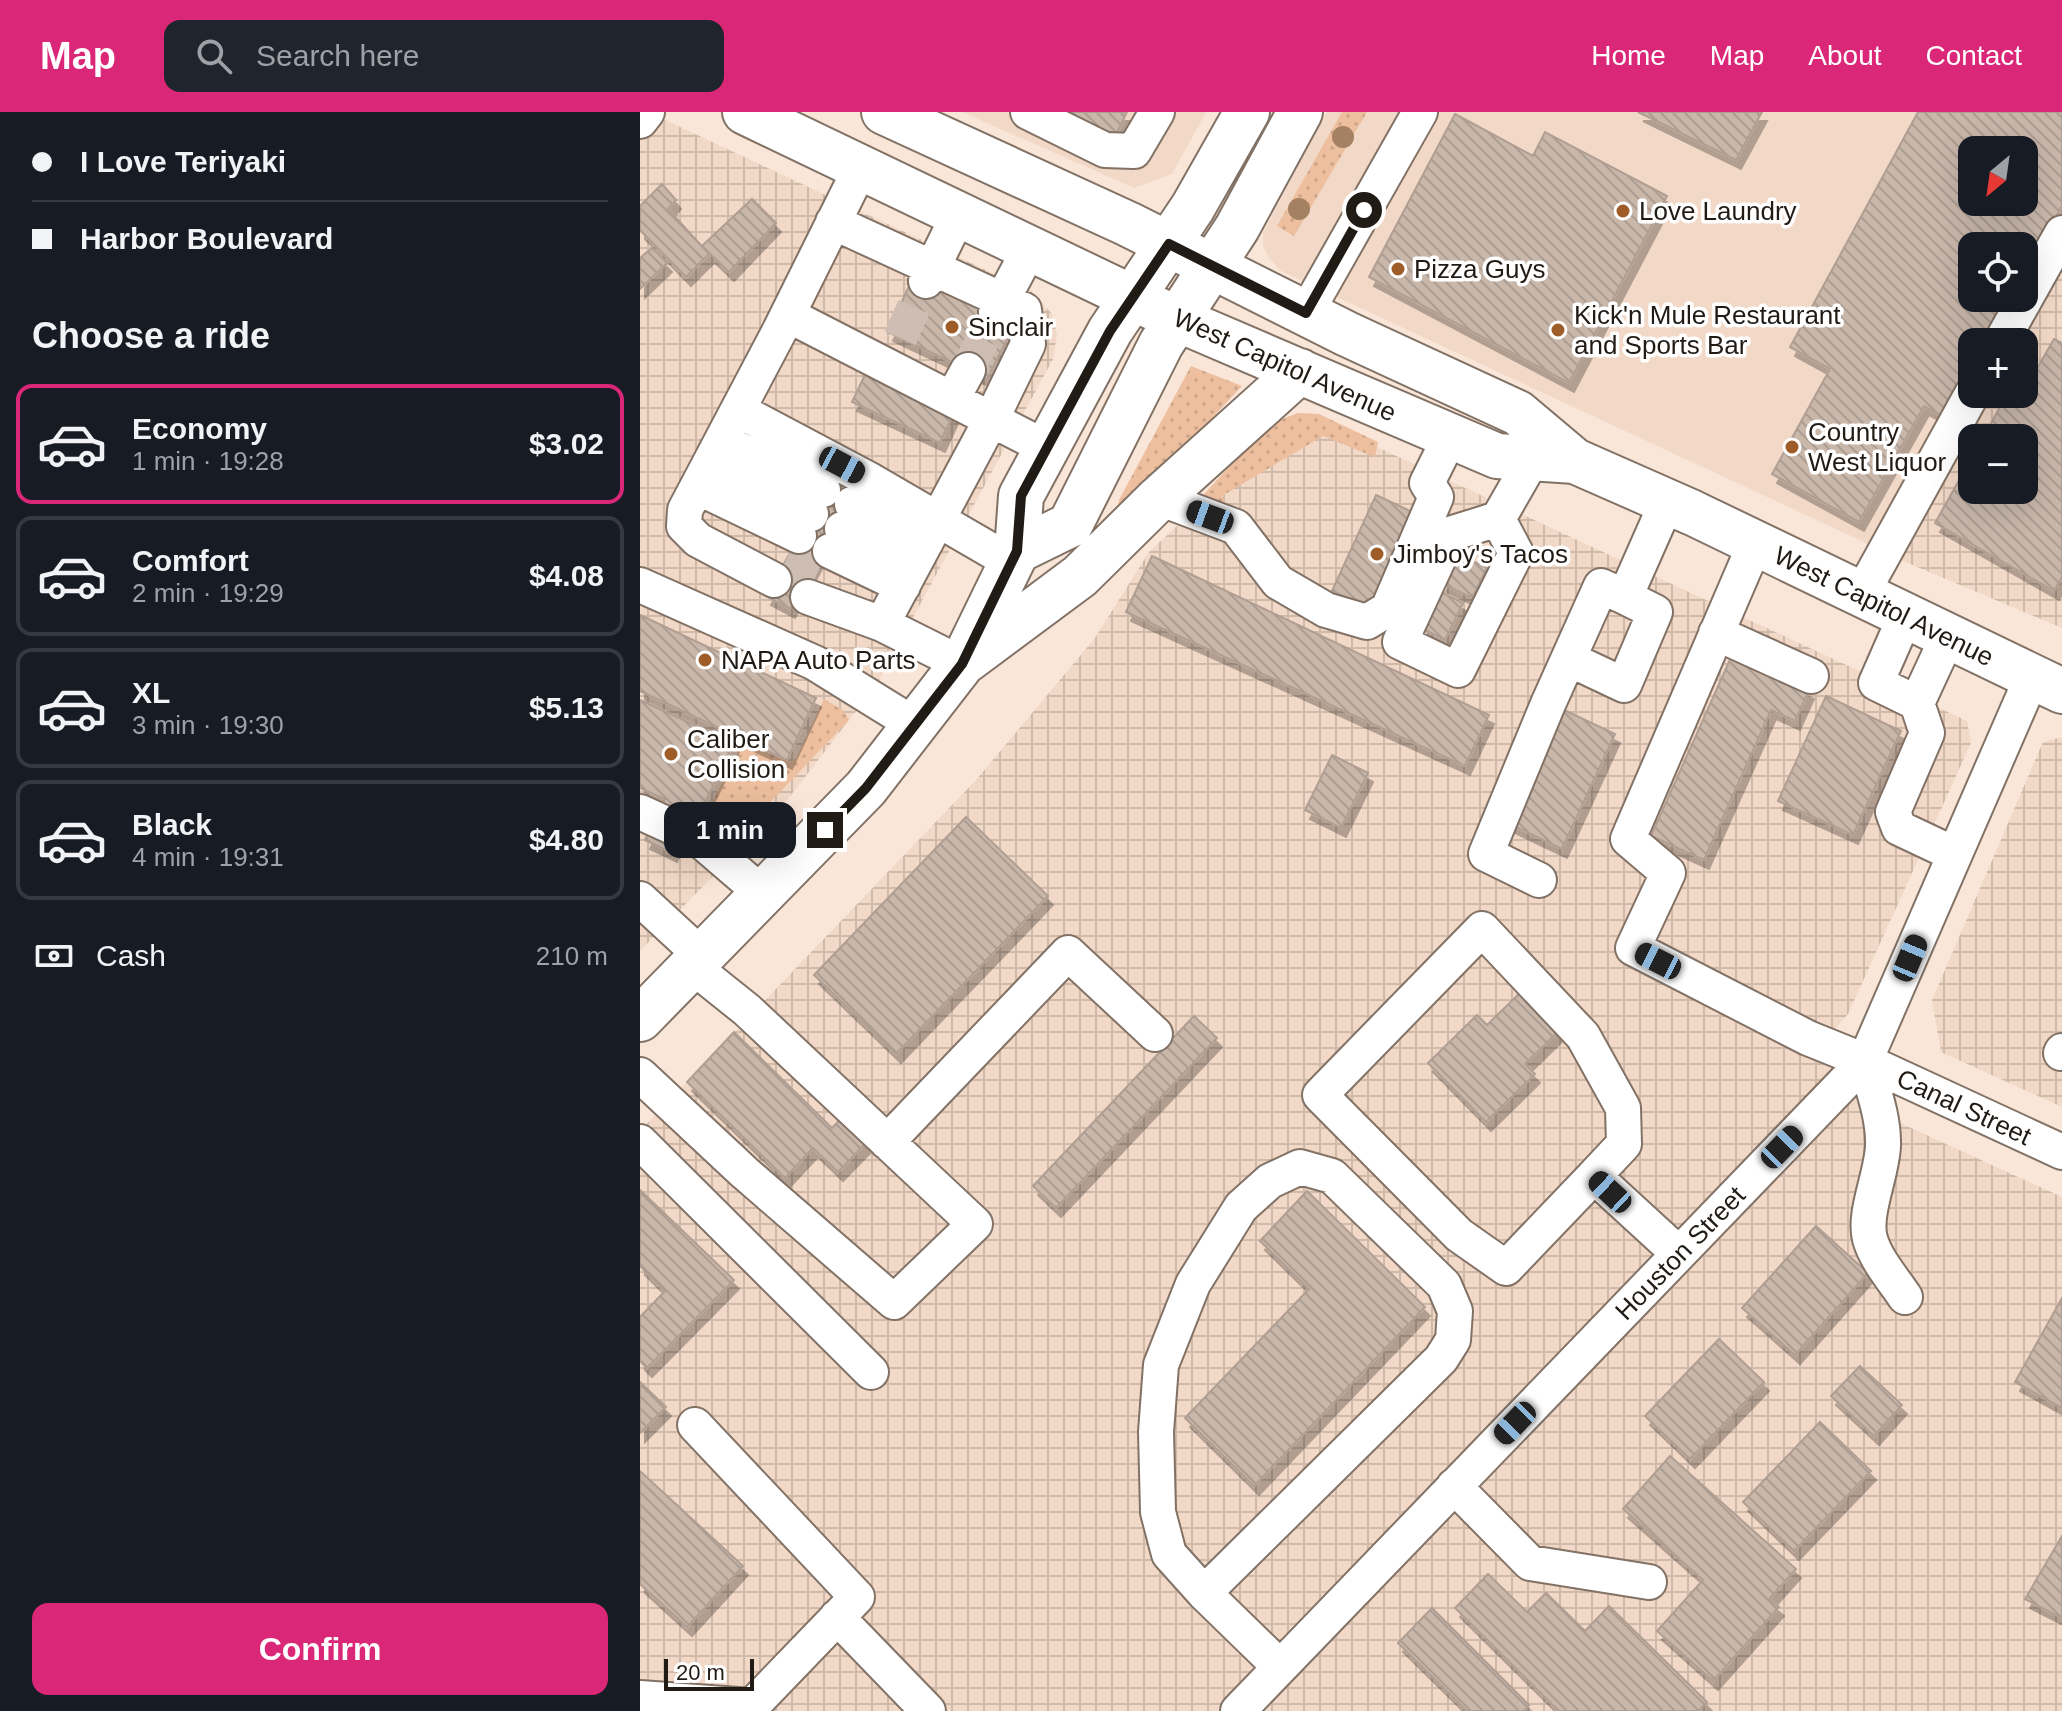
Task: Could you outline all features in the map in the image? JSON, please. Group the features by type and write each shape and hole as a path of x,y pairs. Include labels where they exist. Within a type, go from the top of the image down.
{"main road":[{"name":"West Capitol Avenue","path":"745,112 1177,319 1450,437 1497,456 1575,461"},
{"name":"West Capitol Avenue","path":"884,112 1169,244 1518,413 1575,461 2047,684"},
{"path":"640,1019 866,788 962,664 1014,557 1021,496 1110,331 1169,244 1247,112"},
{"path":"1014,557 1070,525 1159,348 1237,228 1300,112"},
{"path":"962,664 1080,576 1159,498 1300,371"}],"street":[{"path":"640,121 647,112"},
{"path":"1028,112 1105,150 1134,151 1157,112"},
{"path":"1306,313 1420,112"},
{"path":"861,167 703,476 684,526 698,540 814,544 909,574"},
{"path":"930,274 959,214"},
{"path":"833,222 930,274 1000,306 1024,310 1028,344 909,574"},
{"path":"2009,328 2062,233"},
{"path":"1000,306 1030,248"},
{"path":"788,315 893,352 952,399 1047,448"},
{"path":"952,399 968,370"},
{"path":"1861,595 1964,408"},
{"path":"738,410 909,574 962,664"},
{"path":"1159,498 1236,527 1278,582 1326,610 1367,622 1388,609 1436,497 1427,483 1450,437"},
{"path":"1498,519 1533,458"},
{"path":"703,476 814,544 909,574"},
{"path":"703,476 814,544 909,574 1014,557"},
{"path":"1625,597 1667,502"},
{"path":"1755,544 1716,633 1811,676"},
{"path":"640,585 815,663 915,725"},
{"path":"1539,880 1486,854 1569,659 1601,586 1655,612 1624,685 1569,659"},
{"path":"1905,617 1876,683 1917,703"},
{"name":"Canal Street","path":"1716,633 1628,839 1668,873 1633,948 1808,1038 2062,1152"},
{"path":"1948,636 1917,703 1927,733 1893,812 1899,828 1954,854"},
{"name":"Houston Street","path":"1238,1711 1865,1061 1954,854 2047,684"},
{"path":"640,812 699,839 763,894"},
{"path":"640,899 747,1010 975,1224 894,1302 745,1173 640,1075"},
{"path":"1482,929 1583,1036 1623,1108 1624,1144 1594,1176 1506,1268 1459,1235 1320,1095 1482,929"},
{"path":"887,1142 1068,953 1155,1034"},
{"path":"1865,1061 1883,1127 1882,1164 1869,1221 1869,1235 1874,1250 1905,1297"},
{"path":"640,1142 871,1372"},
{"path":"1204,1593 1441,1359 1453,1340 1455,1311 1444,1285 1332,1176 1300,1167 1270,1181 1241,1207 1193,1284 1161,1365 1156,1432 1158,1512 1169,1554 1204,1593 1280,1667"},
{"path":"1594,1176 1679,1254"},
{"path":"640,1698 753,1708 857,1597 695,1425"},
{"path":"1454,1486 1530,1563 1649,1582"},
{"path":"837,1617 928,1711"}],"shaded area":[{"path":"640,112 648,112 1031,291 1052,314 1057,335 1053,359 877,684 788,799 640,951"},
{"path":"962,112 1206,112 1172,174 1134,188"},
{"path":"1327,112 2062,112 2062,255 2038,298 2038,232 1958,232 1958,312 2030,312 2021,328 1958,328 1958,408 1976,408 1967,424 1958,424 1958,441 1894,556 1281,271 1263,246 1263,233"},
{"path":"1342,112 1367,112 1294,236 1277,226"},
{"path":"2062,260 2062,628 1896,558 1958,446 1958,504 2038,504 2038,424 1970,424 1979,408 2038,408 2038,328 2024,328 2033,312 2038,312 2038,303"},
{"path":"1191,366 1242,386 1127,509 1118,505 1119,500"},
{"path":"1298,413 1319,414 1378,442 1375,457 1323,436 1222,496 1229,509 1213,505 1203,495 1269,424"},
{"path":"1319,420 1967,721 1971,743 1848,1014 1823,1043 1861,1105 2062,1197 2062,1711 640,1711 640,1131 976,780 1095,638 1149,552 1287,423"},
{"path":"824,699 844,711 849,720 753,820 711,804 743,742 790,762 796,758"},
{"path":"2062,737 2062,1107 1941,1052 1932,1000 2043,742"}],"building":[{"path":"1044,112 1127,112 1115,137"},
{"path":"1638,112 1762,112 1736,160"},
{"path":"1918,112 2062,112 2062,206 2038,250 2038,232 1958,232 1958,312 2004,312 1996,328 1958,328 1958,396 1946,418 1924,406 1859,522 1772,474 1830,369 1790,347"},
{"path":"1455,114 1533,156 1545,132 1667,196 1569,383 1369,277"},
{"path":"662,184 676,200 668,209 709,254 686,277 640,230 640,206"},
{"path":"752,199 776,223 729,272 702,246"},
{"path":"652,248 667,263 640,289 640,258"},
{"name":"Sinclair","path":"914,275 1016,322 987,379 888,332"},
{"path":"2054,339 2062,343 2062,577 2054,591 1935,523 1958,482 1958,504 2038,504 2038,424 1991,424 1999,408 2038,408 2038,367"},
{"path":"870,364 957,406 940,443 852,402"},
{"path":"822,495 846,508 790,609 766,596"},
{"name":"Jimboy's Tacos","path":"1376,495 1423,517 1377,611 1332,591"},
{"path":"1456,553 1487,568 1472,598 1441,583"},
{"path":"1152,556 1489,715 1465,766 1126,612"},
{"path":"1439,591 1463,603 1445,640 1421,628"},
{"path":"640,615 816,698 787,760 640,691"},
{"path":"1732,655 1809,690 1795,721 1771,710 1704,860 1651,836"},
{"path":"1826,696 1901,731 1853,835 1778,801"},
{"path":"640,700 734,743 699,815 692,812 672,853 645,840 665,799 640,788"},
{"path":"1564,710 1615,734 1562,849 1510,824"},
{"path":"1332,755 1368,773 1341,828 1305,810"},
{"path":"966,817 1048,896 896,1054 814,975"},
{"path":"1526,987 1564,1026 1525,1064 1535,1074 1486,1122 1428,1063 1477,1015 1487,1025"},
{"path":"1194,1016 1217,1038 1056,1208 1033,1186"},
{"path":"734,1032 832,1128 851,1108 876,1133 838,1172 813,1148 785,1178 687,1082"},
{"path":"640,1190 734,1280 647,1368 640,1361 640,1317 665,1291 640,1266"},
{"path":"1307,1191 1425,1307 1254,1486 1185,1418 1309,1289 1260,1241"},
{"path":"1816,1226 1868,1273 1795,1355 1742,1308"},
{"path":"2062,1298 2062,1408 2015,1382"},
{"path":"1719,1339 1764,1382 1690,1459 1645,1416"},
{"path":"1860,1366 1902,1405 1874,1436 1831,1396"},
{"path":"640,1382 666,1407 640,1433"},
{"path":"1820,1422 1871,1471 1794,1551 1743,1502"},
{"path":"1670,1456 1796,1569 1769,1599 1779,1607 1713,1681 1657,1631 1703,1580 1623,1509"},
{"path":"640,1471 743,1566 687,1627 640,1584"},
{"path":"2062,1536 2062,1618 2025,1599"},
{"path":"1488,1574 1527,1612 1546,1593 1585,1631 1609,1606 1707,1702 1698,1711 1559,1711 1455,1608"},
{"path":"1432,1608 1529,1705 1524,1711 1467,1711 1398,1643"}],"tunnel":[{"path":"900,338 926,281"},
{"path":"968,370 996,312"},
{"path":"786,560 818,575"}],"place":[{"name":"Love Laundry","path":"1623,211"},
{"name":"Pizza Guys","path":"1398,269"},
{"name":"Sinclair","path":"952,327"},
{"name":"Kick'n Mule Restaurant and Sports Bar","path":"1558,330"},
{"name":"Country West Liquor","path":"1792,447"},
{"name":"Jimboy's Tacos","path":"1377,554"},
{"name":"NAPA Auto Parts","path":"705,660"},
{"name":"Caliber Collision","path":"671,754"}],"route":[{"path":"825,830 866,788 962,664 1017,551 1021,496 1110,331 1169,244 1306,313 1364,210"}]}
